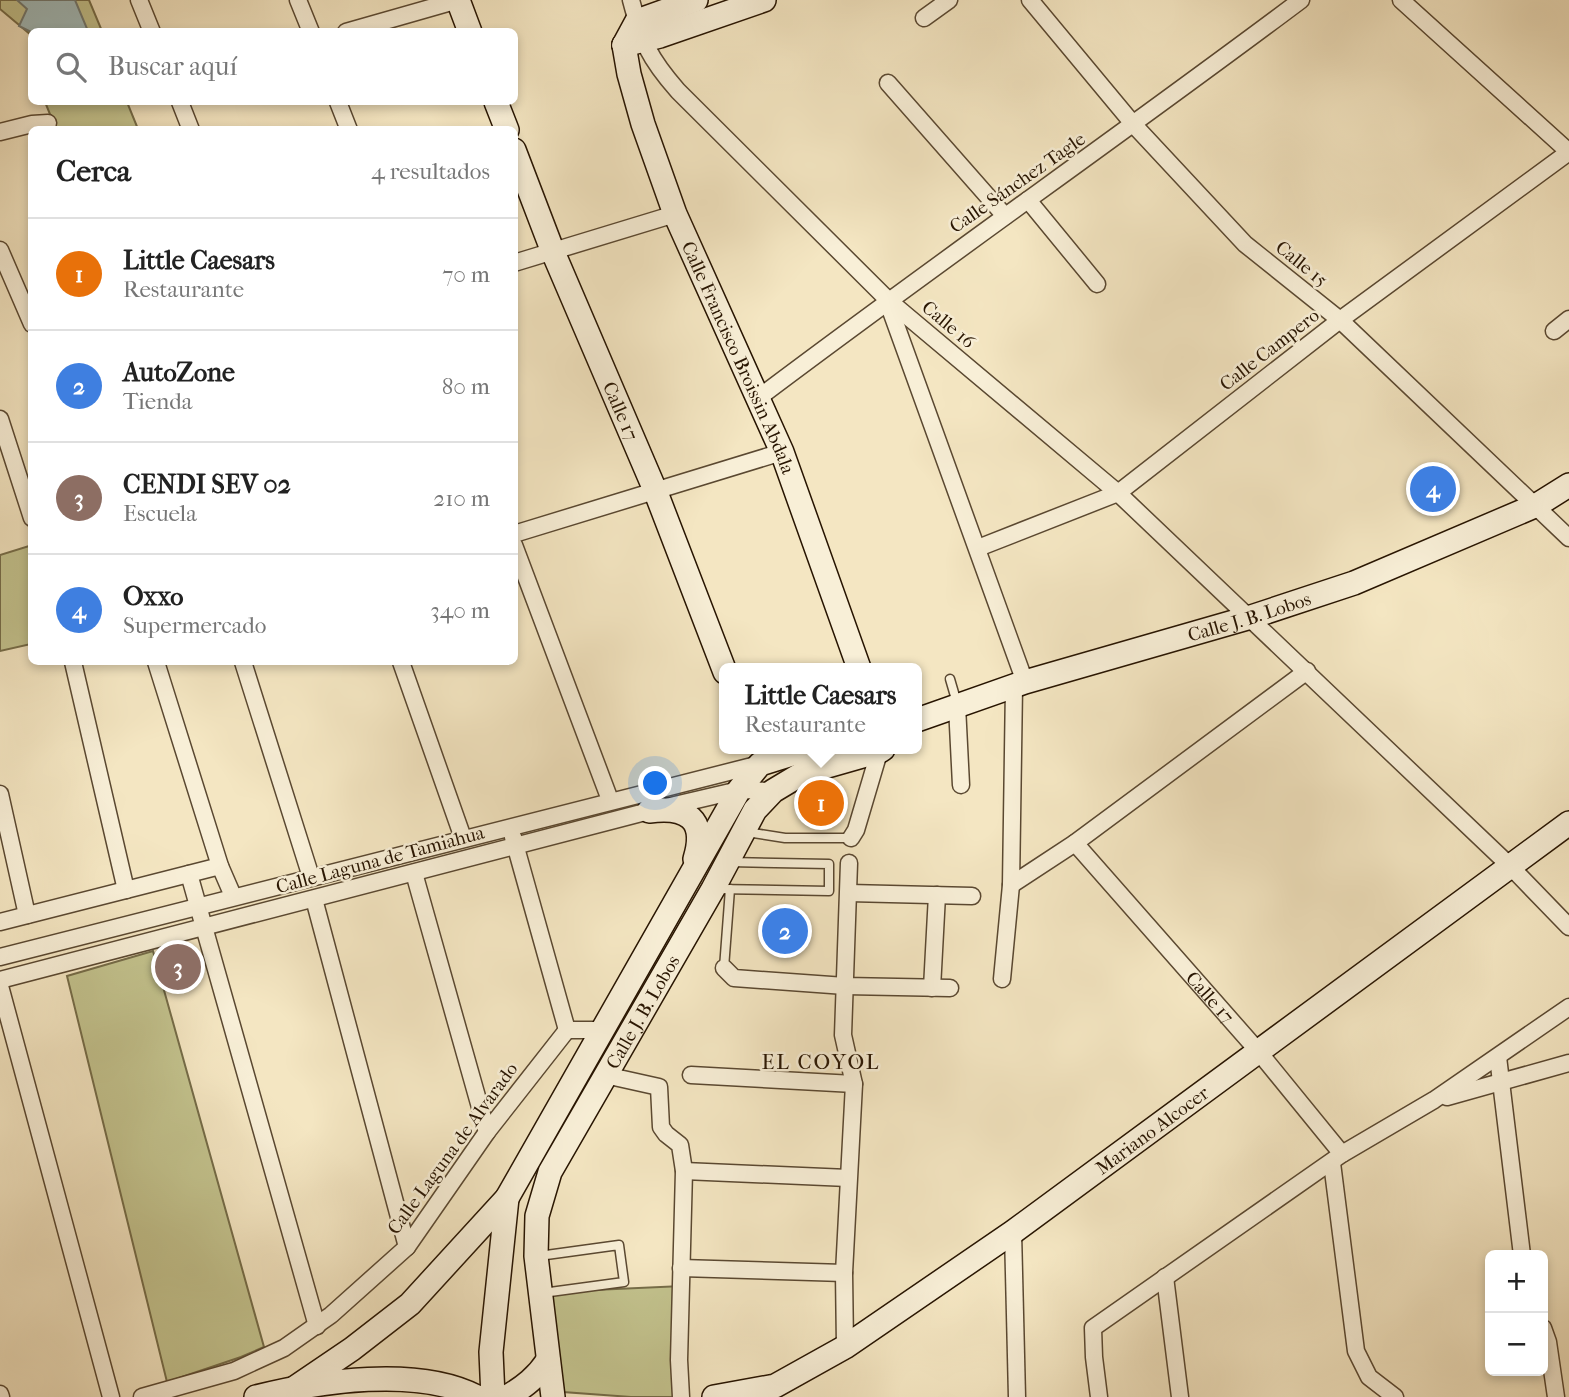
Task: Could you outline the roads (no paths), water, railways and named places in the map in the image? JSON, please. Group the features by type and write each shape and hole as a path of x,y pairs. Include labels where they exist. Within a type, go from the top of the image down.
{"main road":[{"path":"458,0 468,28"},
{"path":"634,27 696,0"},
{"path":"634,27 764,0"},
{"name":"Calle Francisco Broissin Abdala","path":"634,27 629,74 642,124 675,214 782,452 857,663"},
{"path":"497,105 505,126"},
{"name":"Calle 17","path":"518,160 553,252 655,490 722,663"},
{"name":"Calle J. B. Lobos","path":"922,718 1020,684 1251,617 1354,583 1537,505 1569,485"},
{"name":"Calle J. B. Lobos","path":"553,1397 536,1256 537,1216 550,1172 605,1075 722,889 727,862 755,810 773,792 803,773 867,754"},
{"path":"757,756 773,792"},
{"name":"Calle J. B. Lobos","path":"507,1198 757,756"},
{"path":"649,811 676,811 694,819 699,838 690,876"},
{"name":"Mariano Alcocer","path":"714,1397 775,1386 845,1347 1013,1232 1569,823"},
{"path":"296,1387 352,1349 410,1304 507,1198"},
{"path":"493,1397 491,1352 507,1198"},
{"path":"507,1397 525,1386 548,1360"},
{"path":"256,1397 296,1387 410,1379 438,1382 477,1397"}],"street":[{"path":"139,0 150,28"},
{"path":"298,0 309,28"},
{"path":"360,28 458,0"},
{"path":"924,18 949,0"},
{"name":"Calle 15","path":"1030,0 1134,125 1245,243 1340,320 1569,538"},
{"name":"Calle Sánchez Tagle","path":"757,399 888,300 1134,125 1301,0"},
{"path":"1401,0 1569,152"},
{"name":"Calle 16","path":"634,27 655,64 678,91 888,300 1118,493 1510,866 1569,927"},
{"path":"888,83 1005,216"},
{"path":"181,105 189,126"},
{"path":"339,105 347,126"},
{"path":"29,126 48,122"},
{"path":"0,132 28,126"},
{"name":"Calle Campero","path":"978,548 1118,493 1340,320 1569,152"},
{"path":"1028,200 1097,284"},
{"path":"518,262 675,214"},
{"path":"0,250 28,315"},
{"path":"888,300 978,548 1020,684 1011,885 1002,979"},
{"path":"1555,331 1569,319"},
{"path":"0,419 28,506"},
{"path":"518,533 782,452"},
{"path":"518,556 610,800"},
{"path":"74,665 127,890"},
{"path":"157,665 220,866 233,897"},
{"path":"244,665 311,877"},
{"path":"402,665 463,838"},
{"path":"1011,885 1075,843 1307,671"},
{"path":"957,706 961,785"},
{"path":"851,838 856,830 880,754"},
{"name":"Calle Laguna de Tamiahua","path":"0,957 510,828 757,756"},
{"name":"Calle Laguna de Tamiahua","path":"0,980 649,811 739,790 773,792"},
{"path":"0,794 27,915"},
{"path":"510,828 567,1030 602,1030"},
{"name":"Calle 17","path":"1075,843 1258,1051 1337,1158"},
{"path":"845,1347 844,1273 854,1084 843,1035 849,863"},
{"path":"0,922 220,866"},
{"path":"414,873 487,1132"},
{"path":"189,874 317,1326"},
{"path":"849,893 972,896"},
{"path":"932,988 937,895"},
{"path":"314,899 407,1247"},
{"path":"724,968 734,978 845,986 950,988"},
{"path":"0,986 111,1397"},
{"path":"1099,1397 1093,1328 1337,1158 1434,1100 1569,1007"},
{"name":"Calle Laguna de Alvarado","path":"142,1397 234,1371 284,1348 317,1326 407,1247 487,1132 567,1030"},
{"path":"1497,1056 1521,1250"},
{"path":"1434,1100 1569,1063"},
{"path":"605,1075 659,1087 661,1126 666,1134 680,1145 684,1171 679,1360 681,1397"},
{"path":"691,1075 854,1084"},
{"path":"1337,1158 1356,1351 1369,1377 1395,1397"},
{"path":"684,1171 848,1178"},
{"path":"1013,1232 1017,1397"},
{"path":"681,1268 844,1273"},
{"path":"1165,1277 1180,1397"},
{"path":"1548,1342 1556,1397"}],"lane":[{"path":"950,679 957,706"},
{"path":"744,832 785,838 851,838"},
{"path":"724,968 722,889 829,891 829,864 727,862"},
{"path":"536,1256 619,1244 624,1282 551,1292"}],"water":[{"path":"17,0 75,0 87,28 28,28 28,30 19,26 27,9"}],"place":[{"name":"Oxxo","path":"1433,489"},
{"name":"Little Caesars","path":"821,803"},
{"name":"AutoZone","path":"785,931"},
{"name":"CENDI SEV 02","path":"178,967"}],"district":[{"name":"EL COYOL","path":"821,1062"}]}
